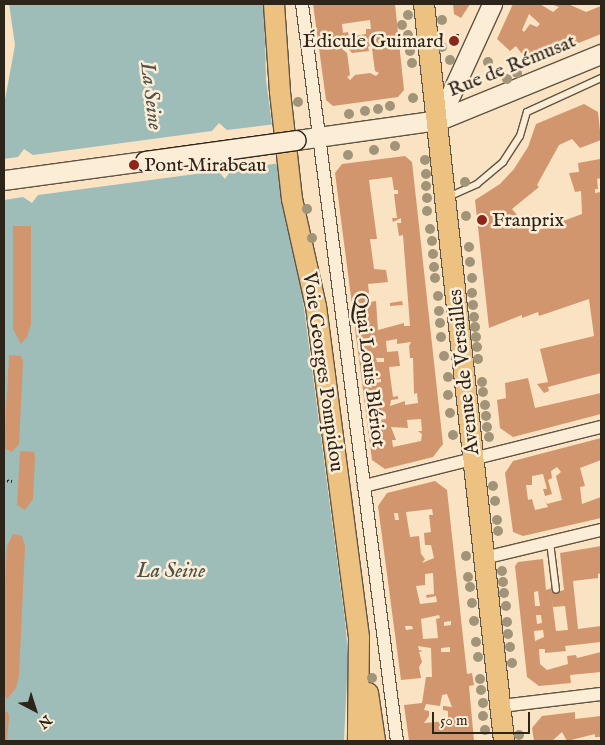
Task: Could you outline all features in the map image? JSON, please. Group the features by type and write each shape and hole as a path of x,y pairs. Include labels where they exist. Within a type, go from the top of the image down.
{"main road":[{"name":"Voie Georges Pompidou","path":"274,4 280,92 292,199 316,306 359,637 358,741"},
{"name":"Avenue de Versailles","path":"424,4 439,120 504,741"},
{"path":"439,120 492,4"},
{"name":"Rue de Rémusat","path":"321,137 439,120 601,54"},
{"path":"4,180 321,137"},
{"path":"359,637 374,741"}],"street":[{"name":"Quai Louis Blériot","path":"302,4 321,137 397,741"},
{"path":"364,486 601,426"},
{"path":"484,558 601,530"},
{"path":"501,706 601,694"}],"lane":[{"path":"446,198 477,184 504,162 520,136 527,112 601,78"},
{"path":"550,542 556,590"}],"path":[{"path":"454,41 458,32"},
{"path":"4,480 12,480"}],"water":[{"name":"La Seine","path":"9,4 264,4 266,80 280,184 300,278 345,620 348,656 344,741 4,741 4,105 15,45"}],"pier":[{"name":"Pont Mirabeau","path":"219,123 227,130 275,124 280,163 231,170 225,179 218,171 38,195 32,203 23,197 4,200 4,159 18,157 24,149 33,155 212,131"}],"building":[{"path":"313,4 395,4 404,90 398,97 333,106 326,100","holes":["370,20 371,29 366,29 366,34 349,37 348,32 343,33 342,24","374,43 377,46 372,49 375,71 379,73 376,76 370,73 355,75 350,80 347,77 350,75 347,53 342,49 346,46 352,53 369,51 368,47"]},
{"path":"453,4 470,4 461,18 454,14"},
{"path":"513,4 540,4 553,12 559,7 551,4 568,4 586,12 601,6 601,34 529,63 516,46 510,51 497,39","holes":["529,14 540,24 537,27 530,24 524,32 522,30"]},
{"path":"584,104 598,112 601,140 580,148 572,139 559,145 537,185 539,187 512,209 518,216 535,215 536,231 582,214 581,191 575,192 569,173 579,172 578,163 600,159 601,178 597,179 598,189 595,189 595,193 601,192 601,373 548,387 549,391 544,393 537,384 548,382 540,349 594,336 589,299 539,316 538,312 522,318 522,315 489,328 475,200 500,184 514,169 528,147 536,124"},
{"path":"405,156 412,162 443,444 433,457 385,469 372,460 335,173 342,164","holes":["392,177 394,190 398,190 398,194 394,194 397,218 392,218 393,222 401,218 401,223 397,223 399,236 403,235 410,326 404,326 404,323 378,330 376,301 370,302 368,284 388,282 386,270 374,269 370,239 377,239 369,180","397,339 397,344 411,342 409,346 410,358 413,358 414,394 417,393 418,403 405,405 405,401 390,406 391,400 398,399 398,396 393,397 389,367 400,366 398,351 387,352 386,341","377,342 378,346 369,345 369,343","376,358 384,358 384,362 377,362","381,379 381,382 374,383 373,380","386,416 386,419 379,420 378,417","421,419 422,431 418,431 422,434 421,441 393,447 392,440 396,440 391,427 408,428 407,420"]},
{"path":"13,226 31,226 31,324 27,337 21,344 13,329"},
{"path":"402,301 403,305 390,306 390,303"},
{"path":"9,355 21,356 23,362 19,444 12,452 4,448"},
{"path":"528,378 535,408 601,393 601,414 513,437 500,428 497,400 506,398 505,383"},
{"path":"601,438 601,460 580,468 585,486 580,487 582,504 601,497 601,518 523,536 513,532 505,473 513,461","holes":["557,467 561,472 556,476 562,500 547,504 544,499 548,507 535,510 532,499 528,500 526,485 532,485 532,476 543,474 547,489 543,489 545,496 552,494 548,480 552,478 551,471"]},
{"path":"20,451 34,452 35,457 33,499 25,510 17,505"},
{"path":"435,481 447,490 467,674 472,673 474,685 469,686 474,741 409,741 404,705 422,703 426,677 432,677 431,648 418,646 419,650 423,651 419,652 422,662 419,667 421,678 401,680 378,506 387,493","holes":["432,509 433,515 429,515 431,532 424,533 425,545 431,545 434,558 422,563 425,559 421,554 419,536 410,537 406,512","394,513 398,513 399,520 395,520","433,573 434,594 426,595 427,598 436,596 437,602 420,604 416,586 425,585 425,574","439,615 440,618 436,619 438,638 423,639 421,619","451,621 451,625 444,626 444,622","405,626 412,626 413,629 406,630","450,647 450,652 441,652 441,648","447,694 452,707 443,706 443,710 448,711 448,721 424,723 429,716 429,711 424,710 426,704 440,706 442,695"]},
{"path":"13,534 22,536 25,546 19,676 16,688 7,699 4,695 4,599 7,546"},
{"path":"601,546 601,573 598,574 598,578 573,581 578,629 601,626 601,642 565,646 566,651 545,653 545,649 539,649 540,664 547,670 568,664 567,656 576,655 577,658 601,652 601,672 570,675 571,683 539,686 527,677 515,566 518,562 543,559 546,590 552,588 553,593 564,590 560,553","holes":["538,591 540,606 535,606 534,592","551,593 553,607 565,606 568,630 556,631","536,615 541,615 542,623 537,624","543,630 544,637 535,641 534,631"]},
{"path":"4,711 8,712 9,717 7,741 4,741"},
{"path":"575,712 575,719 601,716 601,737 595,737 595,734 567,741 562,732 552,741 534,741 532,728 542,716"}],"place":[{"name":"Édicule Guimard","path":"454,41"},
{"name":"Pont Mirabeau","path":"134,165"},
{"name":"Franprix","path":"482,220"}]}
